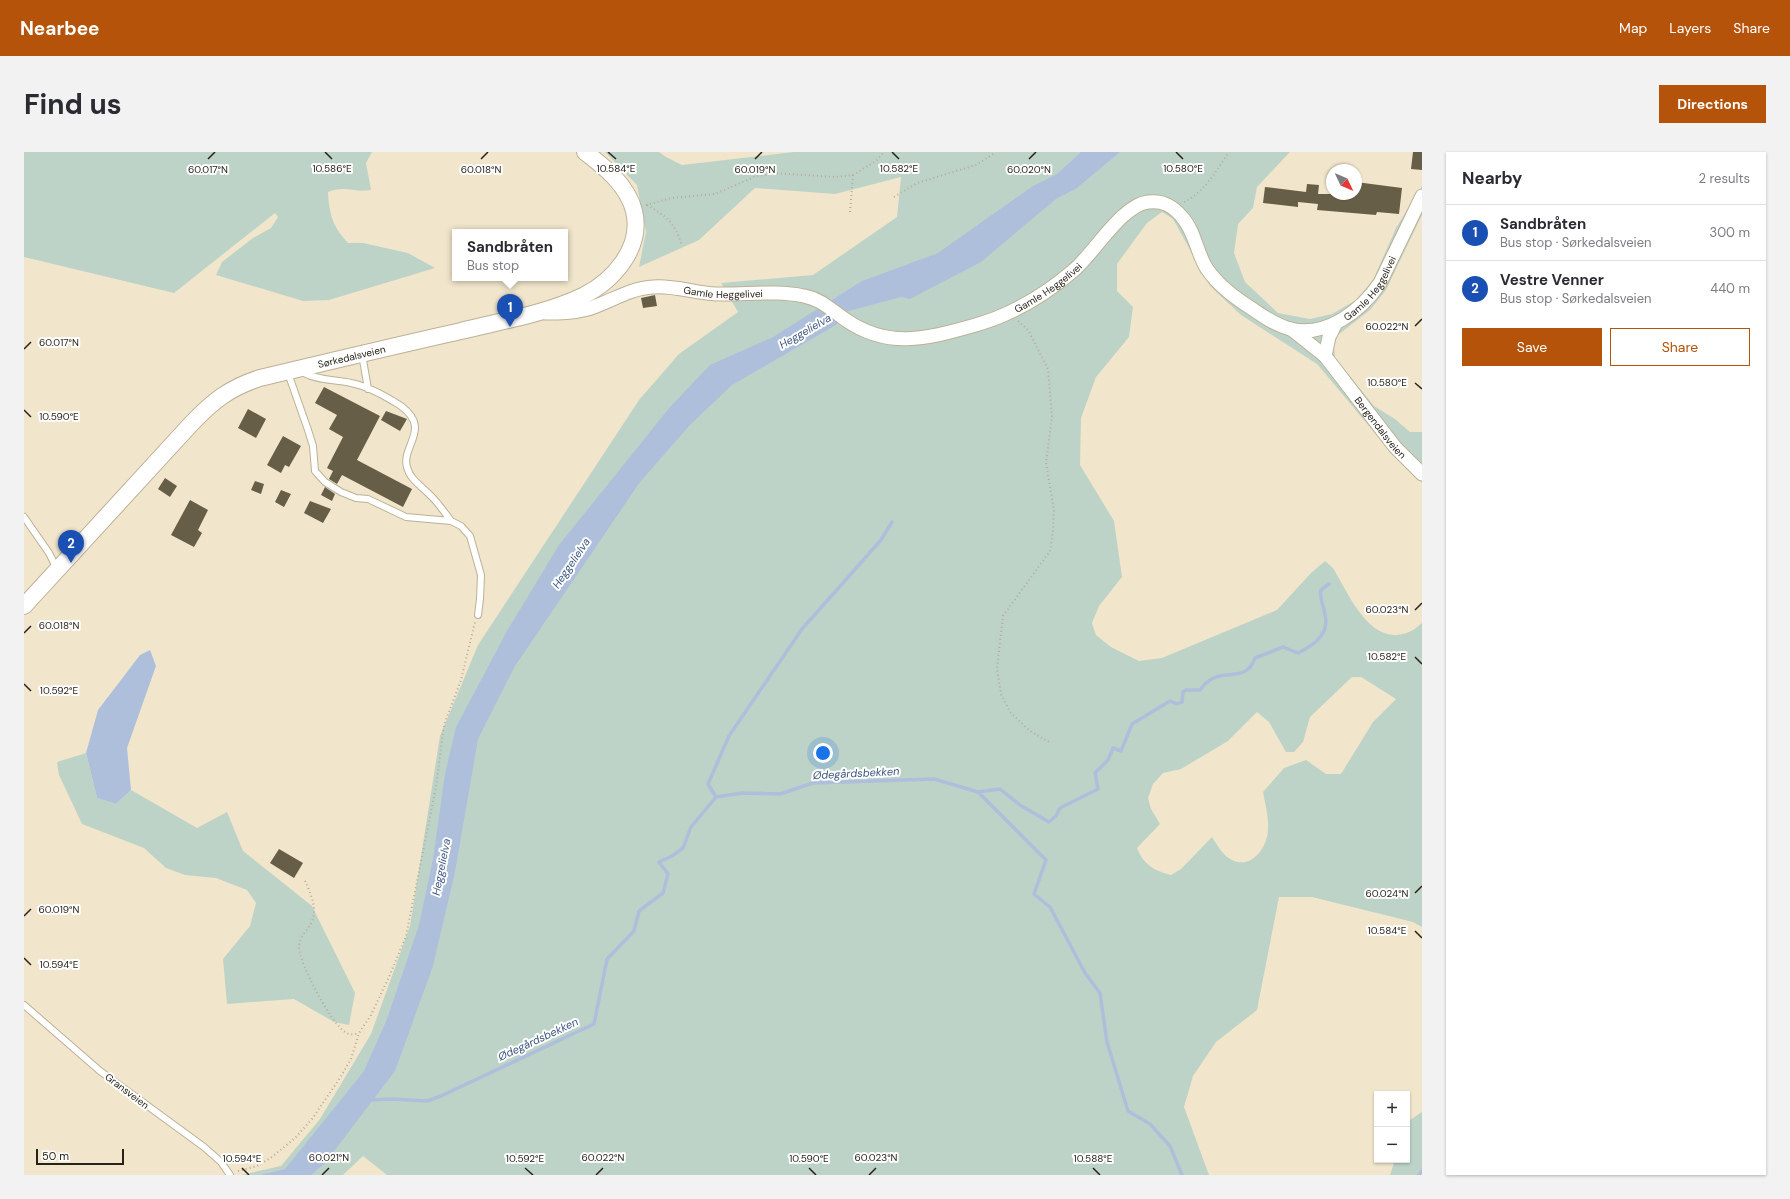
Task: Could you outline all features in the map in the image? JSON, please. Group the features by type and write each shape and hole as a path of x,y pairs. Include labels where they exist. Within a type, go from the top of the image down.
{"street":[{"name":"Sørkedalsveien","path":"24,606 190,424 218,397 249,381 537,313 583,296 601,285 618,270 629,252 641,208 627,194 601,159 585,152"},
{"name":"Gamle Heggelivei","path":"537,313 570,313 589,309 633,291 654,286 716,294 803,296 822,301 847,321 879,337 908,339 934,336 973,326 1008,312 1038,297 1073,271 1091,254 1120,217 1130,209 1146,202 1160,202 1174,207 1185,220 1206,267 1223,288 1262,316 1291,329 1316,328 1336,323 1362,306 1380,283 1422,196"},
{"path":"1325,356 1329,337 1336,323"},
{"name":"Bergendalsveien","path":"1291,329 1325,356 1395,447 1422,474"}],"lane":[{"path":"362,354 368,389"},
{"path":"295,370 313,378 351,383 368,389 401,406 411,418 415,426 415,433 405,460 407,468 413,479 432,497 451,521"},
{"path":"295,370 310,435 315,471 325,482 341,492 356,498 368,499 406,518 451,521 461,526 470,536 479,564 481,586 478,615"},
{"path":"24,517 49,552 57,570"},
{"name":"Gransveien","path":"24,1005 100,1071 204,1147 229,1173"}],"path":[{"path":"641,208 672,198 715,194 754,177 774,173 835,177 854,175 876,161 884,152"},
{"path":"1174,207 1195,196 1208,183 1229,152"},
{"path":"894,196 917,183 976,165 995,153"},
{"path":"850,212 854,175"},
{"path":"641,208 670,220 677,230 682,246"},
{"path":"1008,312 1028,330 1048,369 1052,417 1046,463 1054,517 1050,551 1004,616 997,669 1001,694 1010,712 1030,731 1051,743"},
{"path":"229,1173 242,1171 257,1166 272,1157 295,1138 312,1119 340,1078 350,1059 359,1033 371,1014 389,977 406,936 436,786 444,725 461,680 468,646 478,615"},
{"path":"305,881 312,896 314,909 311,924 303,934 299,946 304,964 318,995 335,1023 345,1032 352,1035 359,1033"}],"green space":[{"path":"24,152 372,152 366,163 371,190 359,191 340,189 328,192 329,207 335,226 348,243 363,243 408,253 435,268 329,300 303,301 216,275 222,262 253,238 271,228 278,217 275,213 174,293 24,257"},
{"path":"605,152 659,152 682,165 794,152 1290,152 1257,187 1253,208 1238,224 1234,253 1245,282 1278,313 1310,319 1332,314 1356,300 1373,280 1396,228 1422,186 1422,215 1386,290 1370,310 1338,335 1334,346 1335,358 1374,406 1395,419 1410,432 1422,432 1422,482 1395,457 1317,364 1241,315 1210,286 1173,219 1162,212 1147,223 1117,264 1117,291 1133,307 1129,337 1096,377 1081,418 1080,465 1114,521 1122,577 1099,606 1092,623 1096,635 1111,647 1139,661 1162,658 1277,610 1311,573 1325,561 1333,568 1362,616 1372,626 1383,632 1395,635 1409,632 1422,623 1422,927 1413,922 1312,897 1279,897 1257,1010 1216,1042 1193,1076 1184,1107 1209,1175 387,1175 363,1156 343,1175 241,1175 281,1166 320,1119 371,1034 410,926 440,736 478,645 639,400 679,354 738,312 721,283 813,275 897,217 901,177 835,194 755,188 699,240 639,267 646,232 637,185","holes":["1352,677 1361,677 1396,699 1373,722 1341,774 1326,774 1306,760 1284,768 1263,792 1268,829 1265,842 1258,855 1246,862 1232,860 1223,853 1212,837 1181,869 1171,875 1154,869 1146,863 1139,854 1137,848 1160,824 1151,809 1148,798 1153,784 1163,773 1181,769 1228,741 1257,712 1269,722 1286,752 1294,752 1303,742 1310,717"]},
{"path":"86,753 97,798 116,804 131,790 197,828 227,812 243,851 312,906 355,993 349,1025 334,1022 294,999 227,1004 223,959 250,926 256,903 247,890 216,878 185,875 166,868 144,848 82,824 59,775 57,762"},
{"path":"1422,1112 1422,1172 1419,1175 1390,1175 1394,1163 1410,1163 1410,1120"}],"water":[{"name":"Heggelielva","path":"1081,152 1120,152 1077,188 1056,199 981,262 910,299 901,297 845,312 836,325 732,385 690,425 640,482 515,666 478,739 455,872 433,966 395,1071 325,1163 311,1175 261,1175 285,1169 364,1071 387,1019 419,925 433,859 445,774 456,727 507,631 559,545 670,407 710,365 773,337 862,281 938,253 1033,186 1057,174"},
{"path":"150,650 156,666 127,748 131,790 116,804 97,798 86,753 98,710 140,655"}],"building":[{"path":"1413,152 1422,152 1422,170 1411,169"},
{"path":"1362,183 1402,188 1399,214 1377,212 1376,215 1317,210 1318,204 1298,202 1298,207 1263,203 1265,187 1306,192 1307,184 1319,185 1318,194 1326,194 1326,200 1362,200"},
{"path":"655,295 657,306 643,308 641,298"},
{"path":"324,387 380,416 357,460 412,489 403,507 342,475 337,484 329,479 333,471 327,468 343,437 329,429 337,415 315,403"},
{"path":"248,409 266,419 256,438 238,428"},
{"path":"386,411 407,419 400,431 381,420"},
{"path":"283,436 301,446 289,467 285,465 281,473 267,465"},
{"path":"165,478 177,486 170,497 158,489"},
{"path":"255,481 264,484 261,494 251,490"},
{"path":"325,487 335,494 332,501 321,495"},
{"path":"281,490 291,494 284,507 275,502"},
{"path":"190,500 208,510 198,530 202,533 194,547 171,535"},
{"path":"310,501 331,509 323,523 304,513"},
{"path":"279,849 303,863 294,878 270,863"}],"waterway":[{"path":"716,797 708,784 729,736 802,629 881,540 892,522"},
{"name":"Ødegårdsbekken","path":"369,1100 393,1099 427,1101 441,1096 594,1024 607,959 634,931 639,911 663,893 668,874 659,862 672,856 683,848 691,827 716,797 742,793 780,794 813,783 934,779 978,792 1000,789 1020,805 1049,822 1056,816 1060,808 1098,789 1095,773 1108,760 1113,748 1121,751 1132,724 1170,701 1177,704 1182,702 1183,692 1186,690 1200,690 1208,681 1217,676 1241,673 1247,670 1255,658 1283,647 1298,653 1319,639 1325,628 1326,622 1321,599 1321,590 1329,584"},
{"path":"978,792 1046,860 1034,894 1050,907 1085,973 1100,993 1107,1042 1128,1111 1150,1124 1170,1146 1182,1175"},
{"path":"1419,1175 1422,1171"}],"place":[{"name":"Sandbråten","path":"510,327"},
{"name":"Vestre Venner","path":"71,563"}]}
